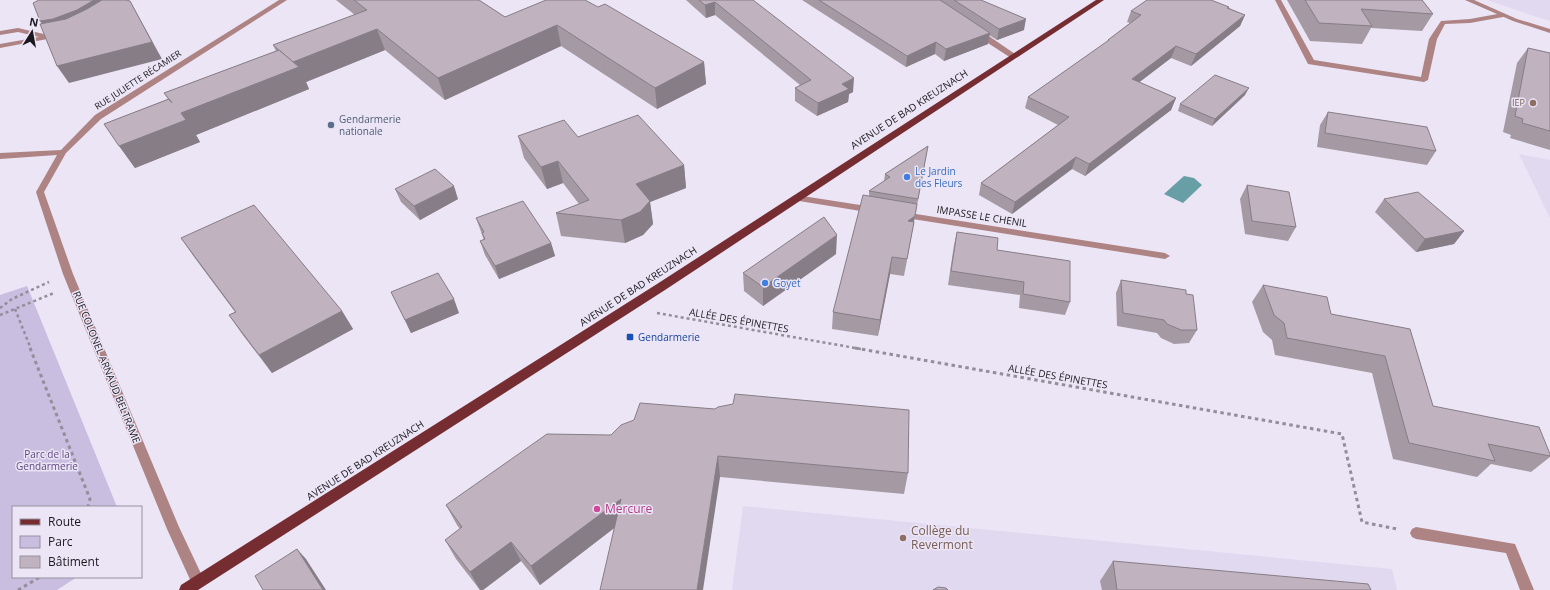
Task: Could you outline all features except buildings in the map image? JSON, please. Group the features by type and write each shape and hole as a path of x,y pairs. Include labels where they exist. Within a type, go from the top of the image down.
{"main road":[{"name":"AVENUE DE BAD KREUZNACH","path":"186,590 627,308 1101,0"}],"street":[{"name":"RUE JULIETTE RÉCAMIER","path":"63,152 98,117 284,0"},
{"path":"1278,0 1310,62 1424,80 1433,39 1443,22 1470,21 1503,15"},
{"path":"1468,0 1503,15 1550,31"},
{"path":"968,26 1014,56"},
{"path":"0,33 10,30 28,31 50,37"},
{"path":"0,46 69,33"},
{"path":"0,156 63,152"},
{"name":"RUE COLONEL ARNAUD BELTRAME","path":"63,152 40,192 68,274 173,529 198,582"},
{"name":"IMPASSE LE CHENIL","path":"796,198 1165,256"},
{"path":"1416,533 1510,548 1527,590"}],"path":[{"path":"0,308 12,299 68,274"},
{"path":"0,315 73,285"},
{"name":"ALLÉE DES ÉPINETTES","path":"627,308 1342,434 1362,522 1416,533"},
{"path":"15,309 90,499 88,506"},
{"path":"18,590 38,578"}],"shaded area":[{"path":"1487,0 1550,0 1550,21 1531,15"},
{"path":"1519,154 1550,160 1550,218"},
{"name":"Collège du Revermont","path":"743,506 1392,569 1397,590 732,590"}],"green space":[{"name":"Parc de la Gendarmerie","path":"27,286 117,506 12,506 12,578 75,578 57,590 0,590 0,295"}],"water":[{"path":"1184,176 1194,178 1202,185 1183,203 1164,194"}],"place":[{"name":"IEP","path":"1533,103"},
{"name":"Gendarmerie nationale","path":"331,125"},
{"name":"Le Jardin des Fleurs","path":"907,177"},
{"name":"Goyet","path":"765,283"},
{"name":"Gendarmerie","path":"630,337"},
{"name":"Mercure","path":"597,509"},
{"name":"Collège du Revermont","path":"903,538"}]}
